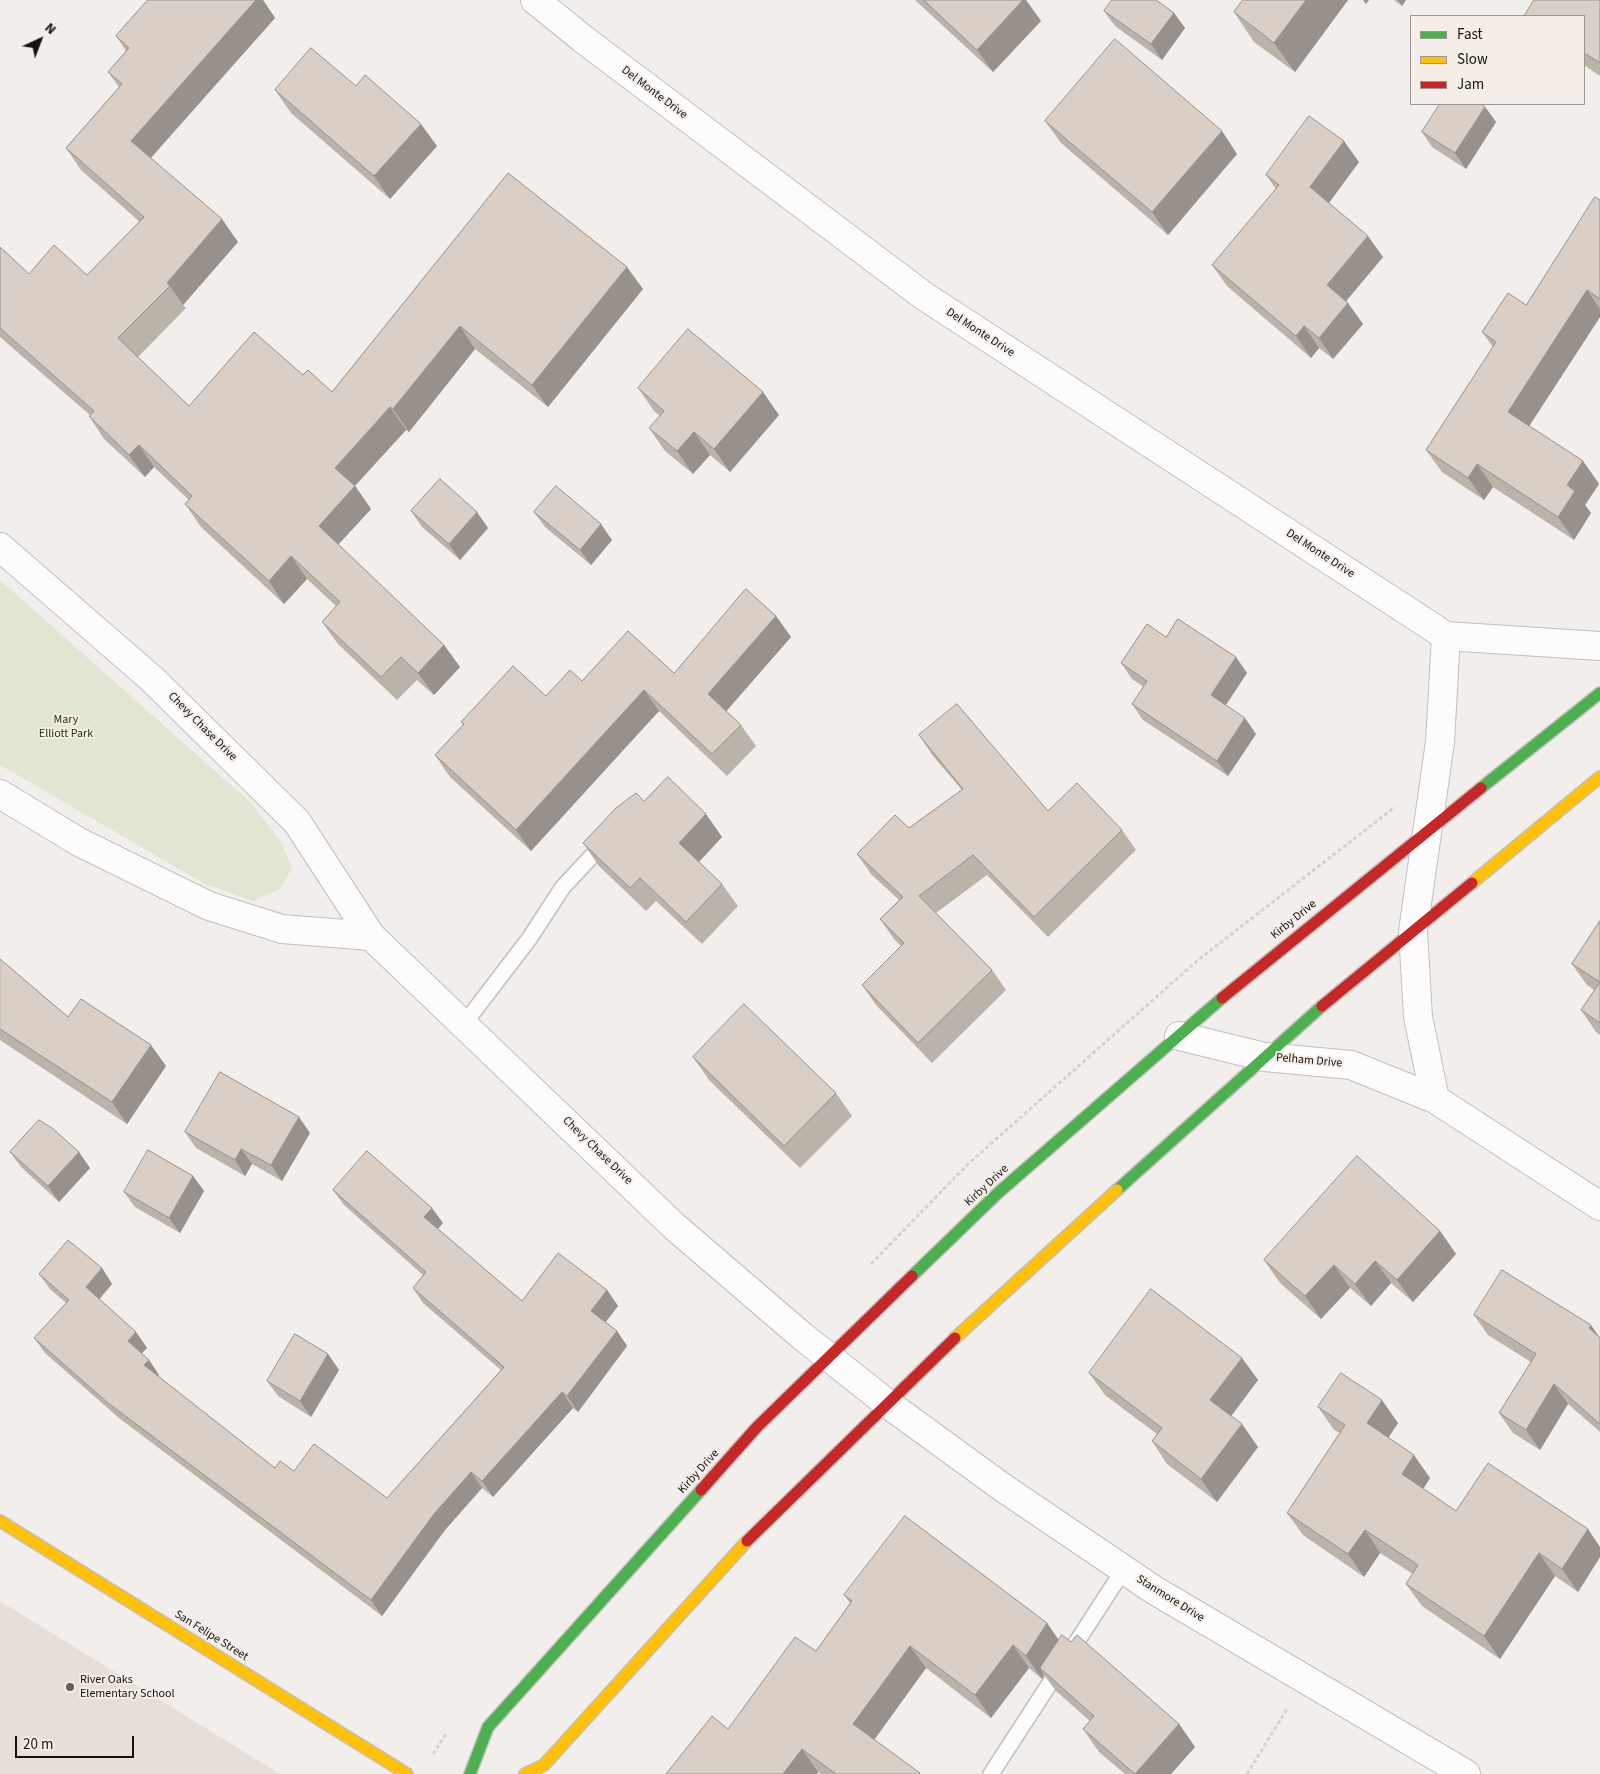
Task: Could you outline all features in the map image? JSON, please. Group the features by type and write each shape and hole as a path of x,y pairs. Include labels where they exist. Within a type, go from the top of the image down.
{"main road":[{"name":"Kirby Drive","path":"470,1774 488,1727 757,1427 998,1193 1256,969 1426,830 1600,693"},
{"path":"525,1774 544,1765 740,1548 991,1304 1320,1008 1600,777"},
{"name":"San Felipe Street","path":"0,1521 407,1774"}],"street":[{"name":"Del Monte Drive","path":"535,0 583,39 924,296 1446,636 1600,646"},
{"name":"Chevy Chase Drive","path":"0,547 152,679 297,822 371,936 675,1227 829,1358 888,1404"},
{"path":"1436,1099 1418,1017 1413,931 1440,742 1446,636"},
{"path":"0,794 79,842 209,906 282,930 371,936"},
{"name":"Pelham Drive","path":"1179,1036 1266,1057 1351,1065 1436,1099 1600,1206"},
{"name":"Stanmore Drive","path":"888,1404 1002,1487 1154,1590 1466,1774"}],"lane":[{"path":"464,1024 529,939 563,888 595,852 617,831"},
{"path":"991,1774 1124,1570"}],"path":[{"path":"1247,1774 1305,1678"}],"shaded area":[{"name":"River Oaks Elementary School","path":"0,1601 280,1774 0,1774"}],"green space":[{"name":"Mary Elliott Park","path":"0,580 249,801 280,840 292,868 280,889 253,901 205,884 0,765"}],"building":[{"path":"148,0 256,0 131,141 222,219 167,283 170,286 118,338 189,406 254,332 303,375 308,370 332,392 508,173 627,267 532,385 460,326 393,409 390,407 335,468 355,486 319,526 444,645 418,673 401,657 381,677 322,622 340,602 291,556 269,581 185,504 192,496 139,445 129,455 89,416 94,411 0,328 0,247 29,274 54,245 87,275 144,217 66,148 122,84 108,72 129,48 116,36"},
{"path":"924,0 1023,0 977,50"},
{"path":"1112,0 1156,0 1174,13 1151,44 1104,11"},
{"path":"1243,0 1306,0 1274,43 1234,12"},
{"path":"1534,0 1600,0 1600,63 1585,54 1585,15 1525,15"},
{"path":"1115,39 1222,131 1152,212 1045,121"},
{"path":"311,48 356,86 365,75 421,124 374,176 275,90"},
{"path":"1439,105 1482,105 1485,107 1455,153 1422,132"},
{"path":"1309,116 1344,141 1310,187 1368,236 1327,285 1348,303 1319,338 1304,326 1296,336 1212,265 1279,185 1266,175"},
{"path":"1595,197 1600,200 1600,299 1587,290 1508,412 1583,461 1567,485 1575,491 1558,517 1477,464 1468,478 1426,450 1496,342 1482,332 1508,293 1526,305"},
{"path":"688,329 763,392 714,449 694,432 677,451 649,428 664,411 638,388"},
{"path":"440,479 477,512 449,544 411,511"},
{"path":"556,486 601,524 580,550 534,512"},
{"path":"746,589 776,616 708,694 741,725 712,754 644,690 516,830 435,755 464,724 461,722 513,666 546,696 570,670 582,681 628,631 674,673"},
{"path":"1178,619 1236,657 1211,695 1245,718 1217,761 1132,704 1147,681 1121,663 1147,624 1166,637"},
{"path":"957,704 1048,811 1077,783 1122,830 1034,917 973,855 919,896 992,970 918,1043 862,985 904,943 880,919 903,897 857,854 895,815 909,828 963,789 919,735"},
{"path":"668,777 706,814 679,843 722,884 686,922 640,878 630,888 583,843 616,808 636,793 644,801"},
{"path":"1600,921 1600,982 1572,964"},
{"path":"0,959 68,1017 81,999 151,1045 112,1102 0,1029"},
{"path":"1600,982 1600,1023 1581,1010"},
{"path":"744,1004 836,1093 784,1146 693,1057"},
{"path":"220,1072 299,1117 271,1165 241,1149 235,1160 185,1132"},
{"path":"39,1120 52,1128 79,1152 48,1186 10,1152"},
{"path":"148,1150 193,1176 169,1218 124,1192"},
{"path":"367,1151 432,1208 424,1217 522,1301 558,1253 607,1290 591,1311 617,1331 567,1396 562,1392 482,1481 471,1472 434,1514 371,1600 108,1403 34,1338 69,1300 39,1274 68,1240 102,1268 86,1287 136,1332 128,1341 149,1360 144,1365 275,1468 280,1461 294,1471 314,1444 387,1498 504,1367 413,1288 426,1272 333,1190"},
{"path":"1357,1156 1440,1231 1397,1280 1375,1261 1355,1284 1334,1265 1305,1296 1264,1260"},
{"path":"1502,1270 1591,1325 1589,1328 1600,1338 1600,1424 1554,1384 1526,1430 1499,1413 1536,1354 1474,1315"},
{"path":"1151,1289 1242,1358 1210,1400 1242,1424 1201,1479 1152,1441 1162,1428 1089,1373"},
{"path":"295,1334 328,1354 300,1401 267,1381"},
{"path":"1341,1373 1382,1400 1367,1423 1414,1455 1402,1474 1456,1511 1488,1463 1588,1529 1562,1569 1539,1553 1484,1636 1406,1584 1418,1565 1365,1530 1348,1554 1287,1513 1345,1425 1318,1407"},
{"path":"905,1516 1047,1623 1026,1656 1013,1645 975,1695 910,1646 853,1724 920,1773 836,1774 802,1749 783,1774 666,1774 712,1716 728,1729 795,1637 816,1651 852,1601 844,1595"},
{"path":"1062,1635 1071,1642 1077,1635 1179,1724 1135,1774 1083,1729 1094,1716 1040,1668"}],"traffic: fast":[{"path":"1481,788 1600,693"},
{"path":"912,1276 998,1193 1222,998"},
{"path":"1117,1190 1322,1006"},
{"path":"470,1774 488,1727 701,1490"}],"traffic: slow":[{"path":"1472,883 1600,777"},
{"path":"955,1338 1117,1190"},
{"path":"0,1521 407,1774"},
{"path":"525,1774 544,1765 747,1541"}],"traffic: jam":[{"path":"1222,998 1481,788"},
{"path":"1322,1006 1472,883"},
{"path":"701,1490 757,1427 912,1276"},
{"path":"747,1541 955,1338"}],"place":[{"name":"River Oaks Elementary School","path":"70,1687"}]}
